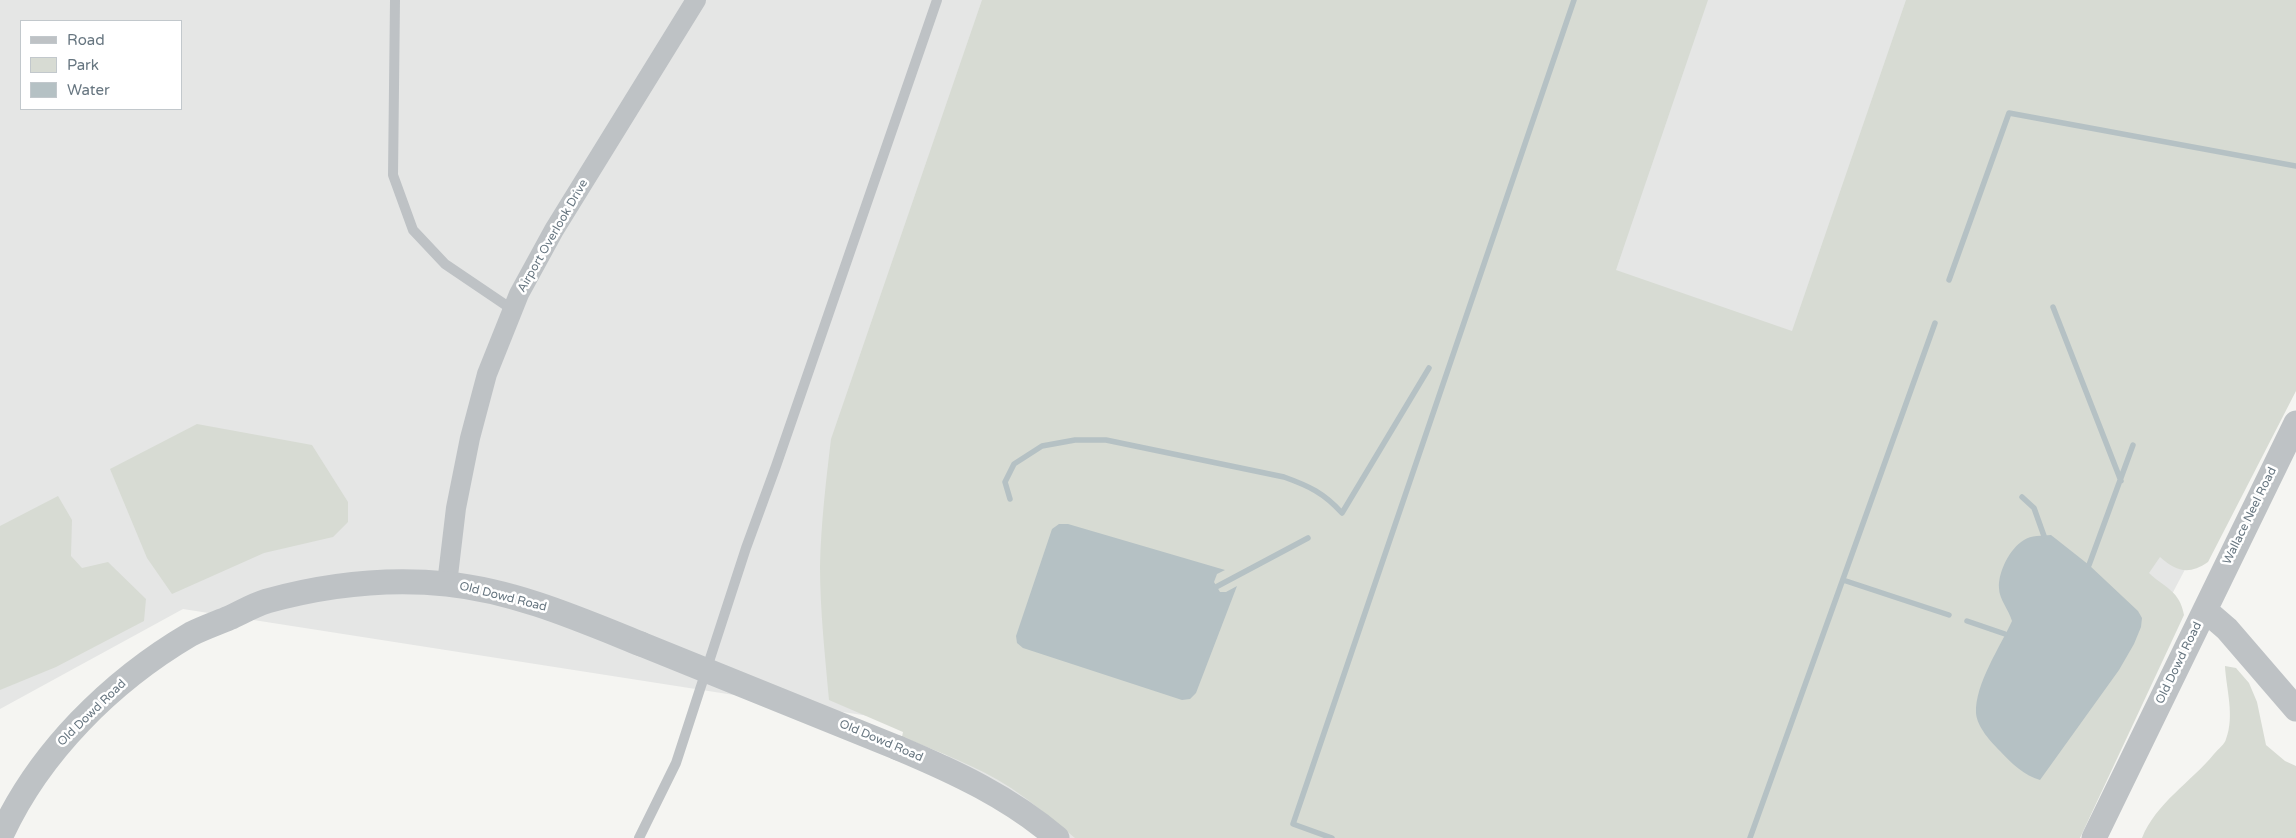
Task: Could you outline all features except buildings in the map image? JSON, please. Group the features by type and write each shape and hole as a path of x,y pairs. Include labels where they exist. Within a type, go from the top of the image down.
{"street":[{"name":"Airport Overlook Drive","path":"447,584 456,508 470,438 487,374 513,310 554,230 696,0"},
{"name":"Wallace Neel Road","path":"2205,610 2296,423"},
{"name":"Old Dowd Road","path":"0,838 11,815 54,749 123,682 192,634 266,601 340,586 406,582 447,584 475,588 543,606 642,644 947,768 992,791 1025,813 1057,838"},
{"name":"Old Dowd Road","path":"2094,838 2205,610 2226,629 2296,709"}],"lane":[{"path":"395,0 393,175 413,230 445,264 513,310"},
{"path":"639,838 676,763 746,548 937,0"}],"shaded area":[{"path":"0,0 2296,0 2296,358 2044,838 1045,838 907,722 183,609 0,709"}],"green space":[{"path":"982,0 1708,0 1616,270 1792,331 1906,0 2296,0 2296,391 2208,562 2195,569 2183,570 2172,566 2160,557 2149,573 2175,595 2179,600 2184,615 2080,838 1075,838 998,780 958,760 902,737 903,732 829,700 820,566 831,439"},
{"path":"197,424 312,445 348,502 348,522 333,537 264,553 172,594 147,558 110,469"},
{"path":"58,496 72,520 71,556 82,568 108,562 146,599 144,621 56,667 0,690 0,526"},
{"path":"2225,666 2236,668 2249,683 2257,702 2266,745 2285,761 2296,766 2296,838 2142,838 2148,825 2165,803 2205,764 2225,741 2229,730 2230,712"}],"water":[{"path":"1059,524 1068,524 1225,570 1217,574 1214,582 1220,592 1226,592 1237,586 1196,693 1190,699 1182,700 1023,648 1017,643 1016,636 1052,529"},
{"path":"2051,535 2089,565 2138,611 2142,618 2141,627 2134,644 2119,670 2040,780 2018,768 1996,747 1979,724 1976,713 1984,678 2012,621 1999,592 1999,582 2003,568 2010,554 2024,540 2033,536"}],"waterway":[{"path":"1332,838 1293,824 1574,0"},
{"path":"1949,280 2009,113 2296,166"},
{"path":"2053,307 2121,481"},
{"path":"1750,838 1935,323"},
{"path":"1010,499 1005,482 1014,464 1042,446 1075,440 1106,440 1284,477 1316,491 1329,500 1342,513 1429,368"},
{"path":"2089,565 2133,445"},
{"path":"2022,497 2034,508 2044,536"},
{"path":"1216,587 1308,538"},
{"path":"1843,580 1949,615"},
{"path":"1967,621 2005,634"}]}
